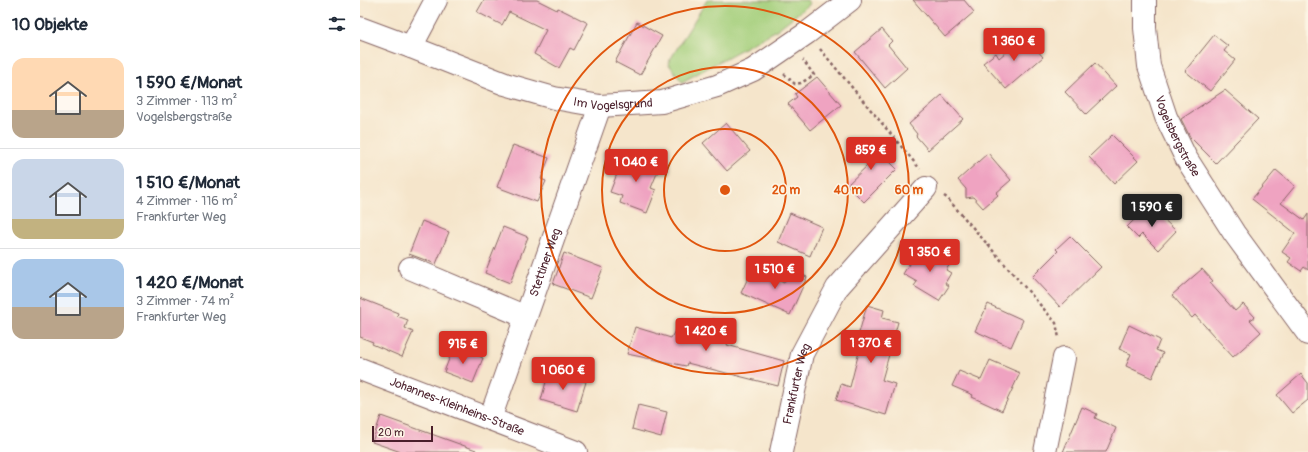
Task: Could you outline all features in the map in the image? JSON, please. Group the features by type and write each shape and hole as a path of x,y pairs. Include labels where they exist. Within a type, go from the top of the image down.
{"street":[{"path":"411,47 436,0"},
{"name":"Vogelsbergstraße","path":"1145,0 1145,28 1149,66 1166,117 1183,151 1234,233 1308,334"},
{"name":"Im Vogelsgrund","path":"360,28 505,84 554,98 600,106 662,102 718,86 753,70 807,33 842,3"},
{"name":"Stettiner Weg","path":"490,419 600,106"},
{"name":"Frankfurter Weg","path":"781,452 802,354 837,288 926,188"},
{"path":"410,268 526,317"},
{"path":"1045,452 1064,358"},
{"name":"Johannes-Kleinheins-Straße","path":"360,369 576,452"}],"green space":[{"path":"707,0 807,0 810,4 775,31 682,82 668,63"}],"building":[{"path":"484,0 537,0 557,10 558,8 588,23 574,50 570,48 559,68 534,54 546,30 509,12 502,25 477,12"},
{"path":"913,0 964,0 974,12 945,37"},
{"path":"637,22 662,36 640,75 615,62"},
{"path":"882,29 892,41 888,45 907,68 885,88 855,52"},
{"path":"1214,35 1228,46 1224,51 1235,60 1210,91 1185,71"},
{"path":"1025,36 1043,57 1006,89 983,63 996,53 999,58"},
{"path":"1095,63 1116,86 1086,114 1065,92"},
{"path":"817,77 841,105 810,130 788,104 797,97 795,94"},
{"path":"1225,90 1258,119 1216,163 1190,137 1181,119"},
{"path":"942,95 963,119 928,150 916,136 917,134 909,124"},
{"path":"726,123 750,151 727,171 703,143"},
{"path":"1112,135 1138,161 1114,184 1089,157"},
{"path":"867,139 897,169 864,202 847,185 869,164 855,150"},
{"path":"513,145 549,158 541,179 546,181 537,202 497,187"},
{"path":"625,153 660,166 651,188 656,190 647,213 620,203 622,196 610,192"},
{"path":"988,153 1011,180 996,193 998,195 983,208 973,197 966,198 966,189 958,180"},
{"path":"1276,170 1295,186 1281,203 1304,220 1308,214 1308,270 1304,267 1301,271 1288,262 1291,258 1282,252 1295,233 1252,199"},
{"path":"1149,205 1176,231 1158,250 1142,234 1138,238 1127,227"},
{"path":"790,213 822,227 810,256 778,242"},
{"path":"422,221 449,232 436,264 409,254"},
{"path":"503,227 528,237 510,283 485,273"},
{"path":"1070,236 1101,267 1060,307 1032,277 1058,251 1056,249"},
{"path":"920,246 935,255 937,251 952,261 946,270 951,273 945,283 949,286 939,301 914,286 917,282 903,274"},
{"path":"564,253 603,268 591,298 553,284"},
{"path":"752,269 784,283 790,269 807,277 790,315 741,293"},
{"path":"1202,269 1213,281 1210,283 1235,311 1243,304 1255,317 1250,320 1261,332 1233,357 1195,315 1192,318 1172,295"},
{"path":"360,298 398,313 397,316 408,320 405,328 413,332 402,357 360,337"},
{"path":"988,304 1023,320 1011,347 975,331"},
{"path":"867,305 884,310 882,318 898,322 882,380 895,384 886,415 836,400 841,384 850,387 860,348 855,347"},
{"path":"713,319 732,324 727,345 784,361 778,386 687,363 686,366 627,354 635,327 671,338 681,320 709,334"},
{"path":"1129,325 1160,340 1156,350 1163,353 1152,378 1126,366 1131,354 1119,349"},
{"path":"454,346 483,358 473,383 444,372"},
{"path":"990,360 1020,373 1002,411 972,397 973,395 952,386 959,371 981,380"},
{"path":"549,371 586,382 577,411 541,400"},
{"path":"1301,374 1308,383 1308,400 1292,413 1277,395"},
{"path":"638,405 667,412 661,437 632,429"},
{"path":"1082,407 1097,414 1095,418 1116,428 1106,452 1063,452"},
{"path":"381,416 476,450 475,452 401,452 372,442"}]}
